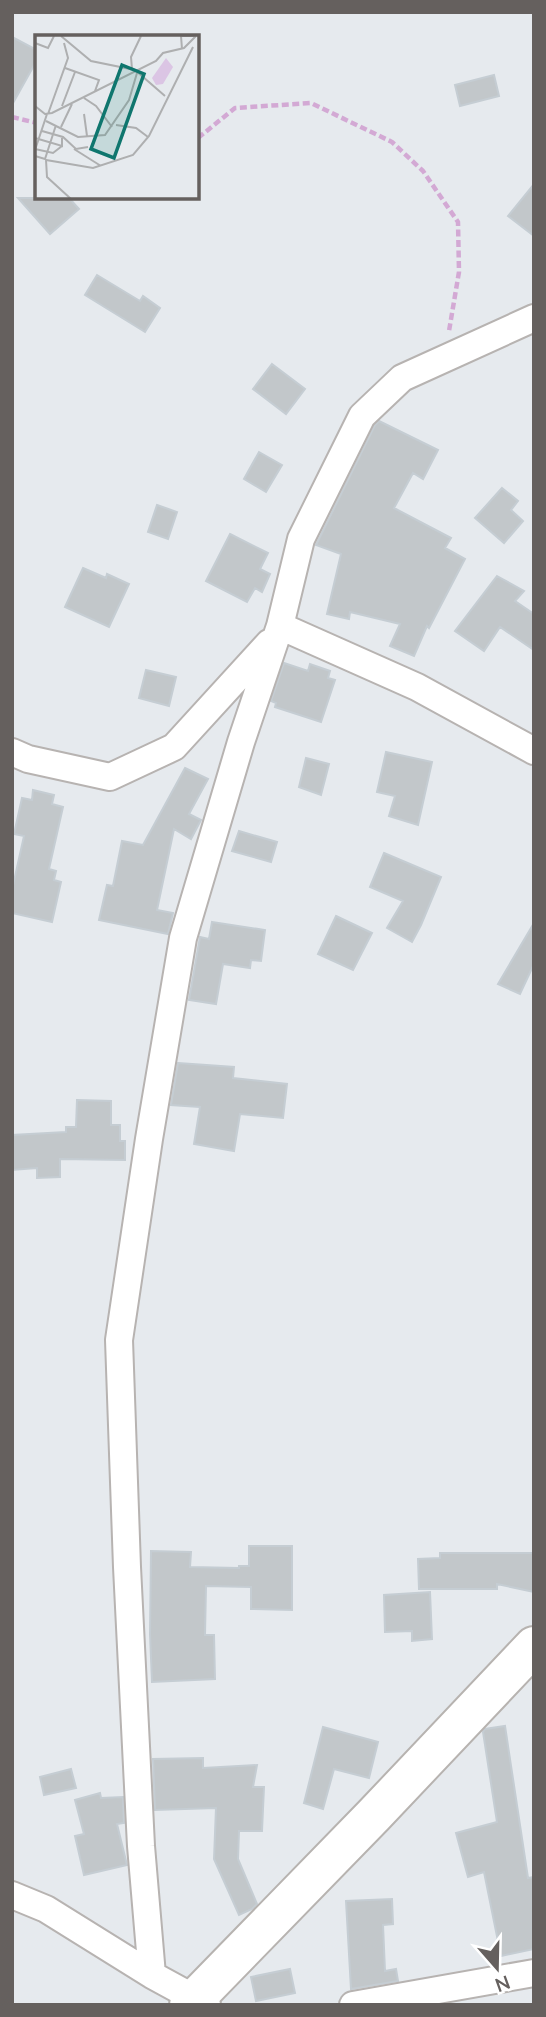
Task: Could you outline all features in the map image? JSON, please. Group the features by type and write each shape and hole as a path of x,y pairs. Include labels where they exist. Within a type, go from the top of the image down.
{"main road":[{"path":"197,2003 534,1646"}],"street":[{"path":"152,1975 141,1846 119,1340 183,938 241,742 279,630 301,539 362,416 402,378 534,318"},
{"path":"279,630 417,687 534,751"},
{"path":"12,752 28,759 110,777 174,747 279,630"},
{"path":"12,1895 46,1909 197,2003"},
{"path":"353,2005 534,1973"}],"path":[{"path":"200,136 235,108 310,103 392,142 423,171 458,222 459,272 443,359"},
{"path":"12,117 35,122"}],"building":[{"path":"12,37 35,49 35,64 12,105"},
{"path":"494,75 499,96 460,106 455,85"},
{"path":"534,184 534,236 508,216"},
{"path":"18,198 71,200 79,209 50,234"},
{"path":"97,275 140,301 143,296 160,308 145,332 85,295"},
{"path":"272,364 305,389 286,414 253,389"},
{"path":"379,421 438,450 423,479 413,473 394,508 451,538 445,548 465,559 429,628 427,626 414,656 390,646 400,624 350,612 349,619 327,614 341,554 316,545"},
{"path":"259,452 282,465 266,492 244,479"},
{"path":"502,488 518,501 511,510 523,521 504,543 475,518"},
{"path":"157,505 177,512 168,539 148,532"},
{"path":"230,534 268,553 260,569 270,574 262,592 255,588 247,602 206,581"},
{"path":"83,568 106,578 107,574 129,584 109,627 65,607"},
{"path":"497,576 524,591 515,601 534,614 534,650 500,627 484,651 455,631"},
{"path":"284,663 308,671 310,664 330,671 328,678 335,680 321,722 275,707 276,703 271,701"},
{"path":"146,670 176,677 169,706 139,698"},
{"path":"386,752 432,762 418,825 389,816 395,796 377,792"},
{"path":"306,758 329,764 321,795 299,787"},
{"path":"185,768 208,779 189,814 201,820 191,839 174,829 157,910 173,913 168,934 99,920 107,885 113,886 122,841 143,845"},
{"path":"33,790 54,795 52,804 63,807 49,869 56,871 54,880 61,882 52,922 12,913 12,890 24,836 14,834 22,798 32,800"},
{"path":"239,831 277,842 271,862 232,851"},
{"path":"384,853 441,877 412,942 387,928 403,901 370,887"},
{"path":"336,916 372,933 353,970 318,954"},
{"path":"212,922 265,930 261,961 251,960 250,968 223,964 216,1004 189,1000 200,937 209,939"},
{"path":"534,923 534,964 520,994 498,984"},
{"path":"178,1063 234,1067 233,1078 287,1084 283,1118 240,1114 234,1151 194,1144 200,1107 171,1105"},
{"path":"77,1100 111,1101 111,1125 120,1125 120,1141 125,1141 125,1160 60,1159 60,1177 37,1178 37,1168 12,1170 12,1135 66,1132 66,1127 76,1127"},
{"path":"249,1546 292,1546 292,1610 251,1609 251,1587 206,1586 205,1635 214,1635 215,1679 152,1682 151,1551 191,1552 190,1567 239,1568 249,1566"},
{"path":"440,1553 534,1553 534,1592 497,1584 497,1589 419,1589 418,1559 440,1558"},
{"path":"430,1592 432,1639 412,1641 412,1631 385,1632 384,1595"},
{"path":"505,1726 528,1878 534,1877 534,1949 501,1956 484,1872 468,1877 456,1833 497,1822 483,1732 485,1729"},
{"path":"323,1727 378,1742 369,1778 334,1769 323,1809 304,1803"},
{"path":"203,1758 203,1768 257,1765 253,1787 264,1787 262,1831 239,1831 238,1859 257,1904 239,1915 214,1859 216,1808 155,1810 153,1759"},
{"path":"71,1769 76,1788 44,1795 40,1777"},
{"path":"100,1793 101,1798 123,1797 124,1823 117,1824 127,1865 84,1875 75,1836 84,1834 75,1800"},
{"path":"392,1899 393,1924 383,1925 385,1971 396,1969 398,1981 351,1989 346,1901"},
{"path":"290,1969 295,1993 256,2001 251,1977"}]}
